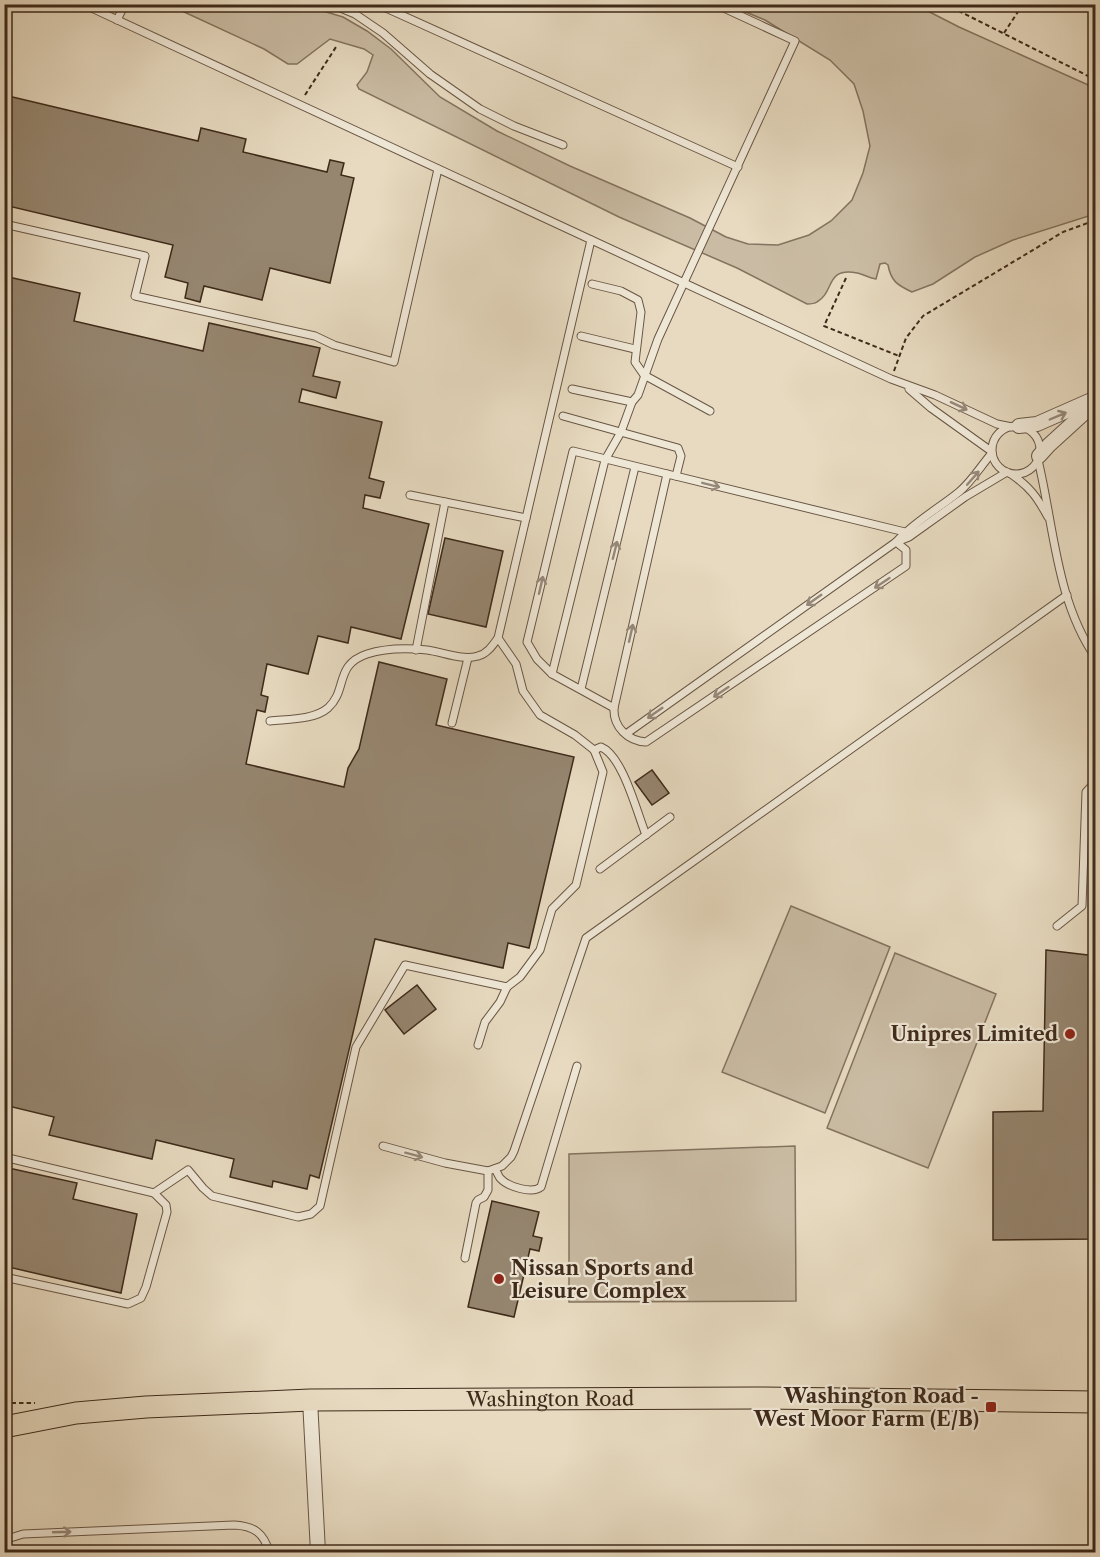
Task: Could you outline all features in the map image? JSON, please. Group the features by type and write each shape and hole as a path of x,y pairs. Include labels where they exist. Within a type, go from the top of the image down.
{"main road":[{"name":"Washington Road","path":"4,1427 76,1413 146,1407 310,1400 757,1398 1095,1402"}],"street":[{"path":"1016,427 1037,424 1095,400"},
{"path":"1038,458 1048,445 1095,400"},
{"path":"310,1400 318,1552"}],"lane":[{"path":"83,4 904,385 935,395 997,424 1016,427 1034,434 1040,449 1038,458 1049,519 1067,595 1082,639 1095,658"},
{"path":"117,20 125,4"},
{"path":"331,4 355,14 383,33 430,74 480,109 514,126 563,145"},
{"path":"377,4 738,168"},
{"path":"552,674 605,460 621,432 632,402 638,395 658,339 795,41 714,4"},
{"path":"4,224 145,256 135,297 315,336 334,345 394,362 438,169"},
{"path":"270,721 306,717 328,708 336,698 346,669 351,662 368,654 399,649 427,650 468,658 479,656 489,650 498,638 591,240"},
{"path":"592,284 621,291 638,300 641,312 635,362 645,375 710,411"},
{"path":"581,336 635,349"},
{"path":"904,385 931,408 992,452 993,459 1000,467 1025,483 1035,494 1049,519"},
{"path":"572,389 632,402"},
{"path":"563,416 678,448 681,456 676,476"},
{"path":"626,734 896,542 905,532 959,492 975,476 992,452 997,436 1003,430 1016,427"},
{"path":"614,708 552,674 537,659 527,642 573,450 605,460 905,532"},
{"path":"896,542 909,537 965,497 1008,472 1028,471 1038,458"},
{"path":"581,689 634,467"},
{"path":"667,474 614,708 616,721 626,734 637,742 646,742 906,566 906,550 896,542"},
{"path":"410,495 526,518"},
{"path":"416,650 445,502"},
{"path":"465,1258 476,1203 484,1197 488,1190 492,1170 507,1161 514,1151 586,938 1067,595"},
{"path":"478,1045 485,1022 500,1002 507,987 520,977 540,950 552,909 576,885 603,772 594,750 575,735 540,715 523,691 516,664 498,638"},
{"path":"452,723 468,658"},
{"path":"594,750 601,747 609,750 618,761 646,835"},
{"path":"1057,926 1082,906 1086,792 1095,781"},
{"path":"600,869 670,817"},
{"path":"154,1193 188,1170 212,1196 298,1217 311,1214 320,1206 356,1047 405,965 507,987"},
{"path":"383,1146 445,1163 492,1170 505,1182 534,1190 541,1187 578,1066"},
{"path":"4,1157 154,1193 166,1205 167,1212 146,1287 141,1298 128,1304 4,1277"},
{"path":"4,1540 23,1534 234,1525 247,1526 256,1530 263,1536 269,1552"}],"path":[{"path":"945,4 1095,80"},
{"path":"1004,33 1023,4"},
{"path":"299,104 336,47"},
{"path":"891,379 906,338 923,316 1063,232 1095,220"},
{"path":"846,278 824,326 899,356"},
{"path":"4,1403 44,1403"}],"shaded area":[{"path":"169,5 303,5 343,17 391,49 440,97 497,131 570,166 690,218 726,237 748,244 778,245 809,235 831,221 852,200 863,173 870,146 863,111 854,84 830,60 765,20 729,5 916,5 959,27 1095,88 1095,214 1013,240 975,257 933,284 912,292 896,282 885,263 880,264 876,279 857,273 840,274 835,277 823,298 815,303 807,304 737,268 619,217 359,89 357,85 367,72 373,55 364,49 330,39 297,64 288,64 264,49"},
{"path":"791,906 890,947 825,1113 722,1072"},
{"path":"895,953 996,994 928,1168 827,1128"},
{"path":"795,1146 796,1301 569,1302 569,1154"}],"building":[{"path":"4,95 198,141 201,128 246,139 243,152 327,172 330,160 344,163 341,175 354,178 330,283 270,268 262,300 204,286 200,302 185,298 188,283 165,277 173,245 4,205"},
{"path":"4,276 80,293 74,321 203,351 209,323 320,348 313,376 340,382 336,398 302,389 299,402 382,422 369,478 384,482 380,498 365,495 363,508 429,524 401,639 351,627 348,643 318,636 308,674 267,664 261,695 268,697 265,712 257,710 246,764 344,787 348,768 359,749 379,662 447,679 436,725 574,757 529,948 508,943 503,968 375,939 319,1178 310,1175 307,1189 273,1181 272,1187 230,1177 234,1159 156,1140 152,1159 49,1135 54,1117 4,1105"},
{"path":"445,538 503,551 486,627 428,614"},
{"path":"652,770 669,793 652,805 635,782"},
{"name":"Unipres Limited","path":"1046,950 1096,956 1096,1239 993,1240 993,1112 1043,1111"},
{"path":"417,985 436,1009 404,1034 385,1010"},
{"path":"4,1167 77,1183 73,1199 137,1214 121,1293 4,1266"},
{"name":"Nissan Sports and Leisure Complex","path":"492,1201 539,1212 533,1236 542,1238 539,1251 530,1249 514,1317 468,1307"}],"place":[{"name":"Unipres Limited","path":"1070,1034"},
{"name":"Nissan Sports and Leisure Complex","path":"499,1279"},
{"name":"Washington Road - West Moor Farm (E/B)","path":"991,1407"}]}
